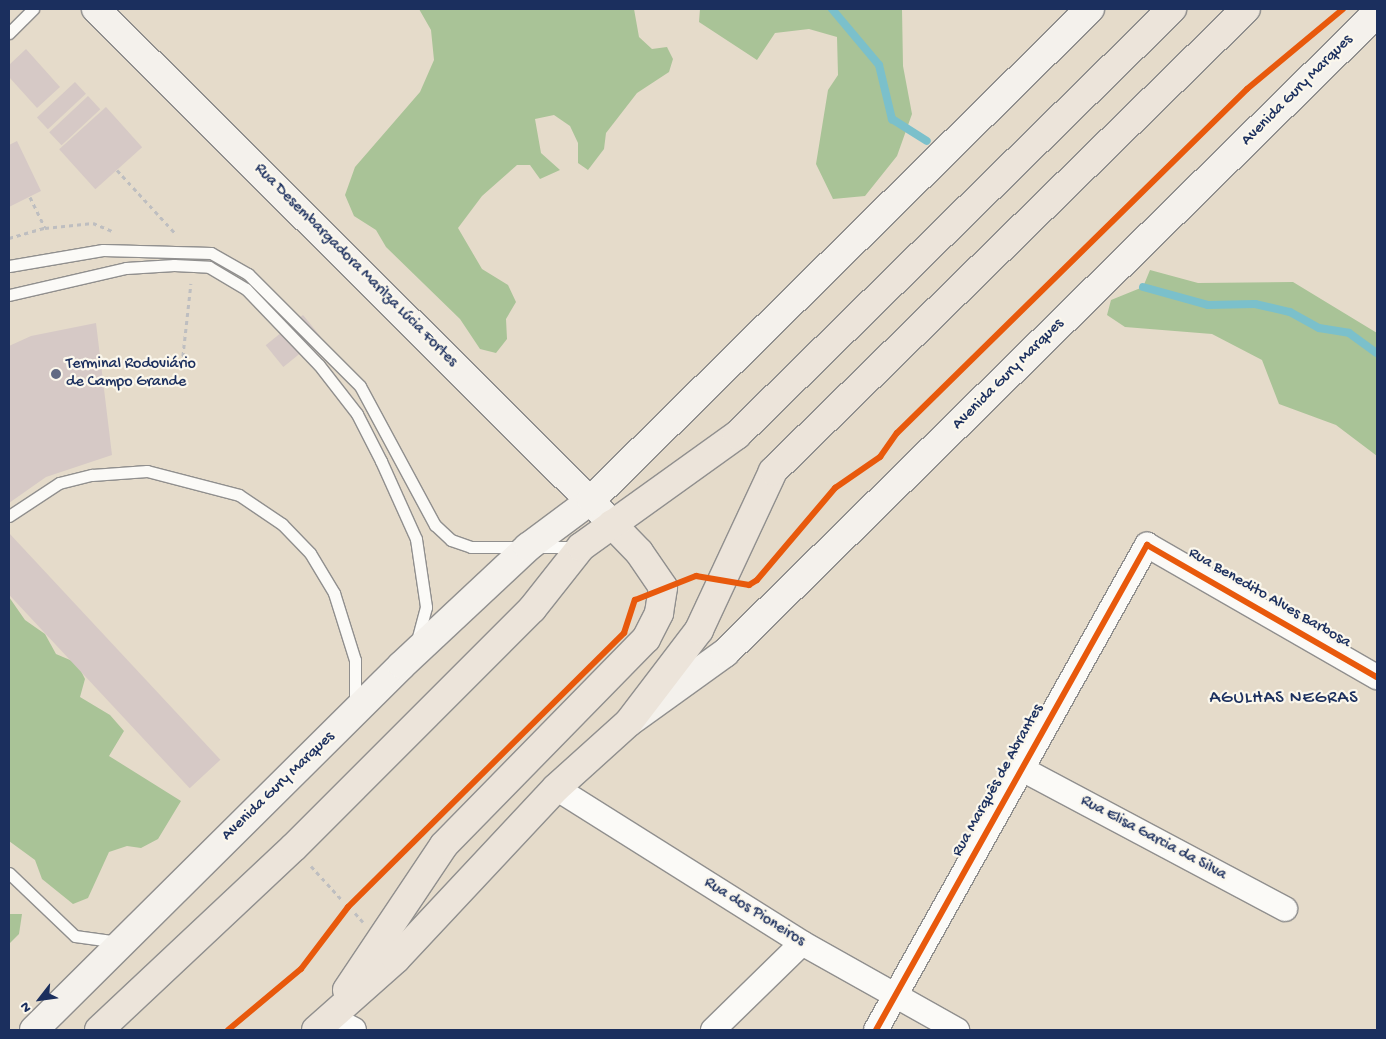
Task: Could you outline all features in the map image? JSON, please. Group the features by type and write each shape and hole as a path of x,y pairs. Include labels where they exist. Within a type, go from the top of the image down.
{"main road":[{"name":"Rua Desembargadora Marilza Lúcia Fortes","path":"96,9 591,500 612,524"},
{"name":"Avenida Gury Marques","path":"34,1030 119,942 402,666 528,547 591,500 1090,9"},
{"path":"99,1030 294,848 525,616 581,547 737,435 1172,9"},
{"name":"Avenida Gury Marques","path":"629,722 699,630 774,471 1246,9"},
{"name":"Avenida Gury Marques","path":"323,1023 396,958 556,788 629,722 726,653 1377,13"},
{"path":"323,1023 444,845 646,639 659,613 663,587 612,524"}],"street":[{"name":"Rua Benedito Alves Barbosa","path":"1147,545 1377,677"},
{"name":"Rua Marquês de Abrantes","path":"876,1030 1147,545"},
{"name":"Rua Elisa Garcia da Silva","path":"1022,769 1285,909"},
{"name":"Rua dos Pioneiros","path":"556,788 802,943 957,1030"},
{"path":"713,1030 802,943"},
{"path":"323,1023 354,1030"}],"lane":[{"path":"9,33 33,9"},
{"path":"9,266 103,250 194,251 211,253 248,274 360,386 435,525 451,540 472,547 581,547"},
{"path":"9,295 126,268 193,266 209,267 246,289 319,365 357,414 417,549 426,607 419,638 402,666"},
{"path":"9,516 59,482 92,475 147,471 239,495 282,524 303,545 334,593 355,660 355,713"},
{"path":"9,873 75,936 119,942"}],"path":[{"path":"117,170 176,235 195,246 194,251"},
{"path":"30,196 45,228"},
{"path":"9,238 45,228 93,223 119,234"},
{"path":"167,235 176,235"},
{"path":"102,362 182,364 193,266"},
{"path":"307,862 341,899"}],"green space":[{"path":"419,9 634,9 639,37 652,49 667,47 673,59 669,72 637,93 606,133 604,149 588,170 578,163 578,143 570,126 554,115 535,119 541,153 560,170 540,179 530,165 517,165 482,196 458,228 482,269 508,285 516,302 506,319 507,339 496,353 480,349 460,319 386,247 376,230 354,216 345,195 355,167 420,92 434,60 431,30"},
{"path":"700,9 902,9 903,66 912,114 897,156 865,196 833,199 816,164 828,90 838,75 837,37 809,29 775,33 757,60 699,22"},
{"path":"1150,270 1198,283 1293,282 1377,333 1377,456 1336,425 1279,404 1262,360 1212,334 1125,327 1107,315 1111,300 1143,287"},
{"path":"9,597 25,620 45,634 56,654 77,663 85,679 80,697 110,715 124,731 109,756 181,801 158,839 141,848 127,846 109,852 88,898 73,904 42,879 35,860 9,841"},
{"path":"9,914 22,914 19,934 9,944"}],"building":[{"path":"26,49 60,87 37,108 9,77 9,65"},
{"path":"75,82 86,94 48,129 37,117"},
{"path":"88,96 100,109 62,145 49,132"},
{"path":"106,107 142,147 95,189 59,149"},
{"path":"17,141 41,191 9,207 9,145"},
{"path":"303,315 321,337 283,367 266,345"},
{"path":"96,323 112,455 46,477 9,503 9,346 31,336"},
{"path":"9,533 220,760 190,788 9,595"}],"waterway":[{"path":"832,9 879,65 892,119 927,141"},
{"path":"1143,287 1208,305 1255,304 1290,312 1319,328 1349,333 1377,353"}],"cycle path":[{"path":"228,1030 301,969 348,907 624,633 635,600 696,576 749,585 757,580 835,488 880,457 897,433 1247,89 1343,9"},
{"path":"876,1030 1147,545 1377,677"}],"place":[{"name":"Terminal Rodoviário de Campo Grande","path":"56,374"}],"district":[{"name":"AGULHAS NEGRAS","path":"1284,699"}]}
